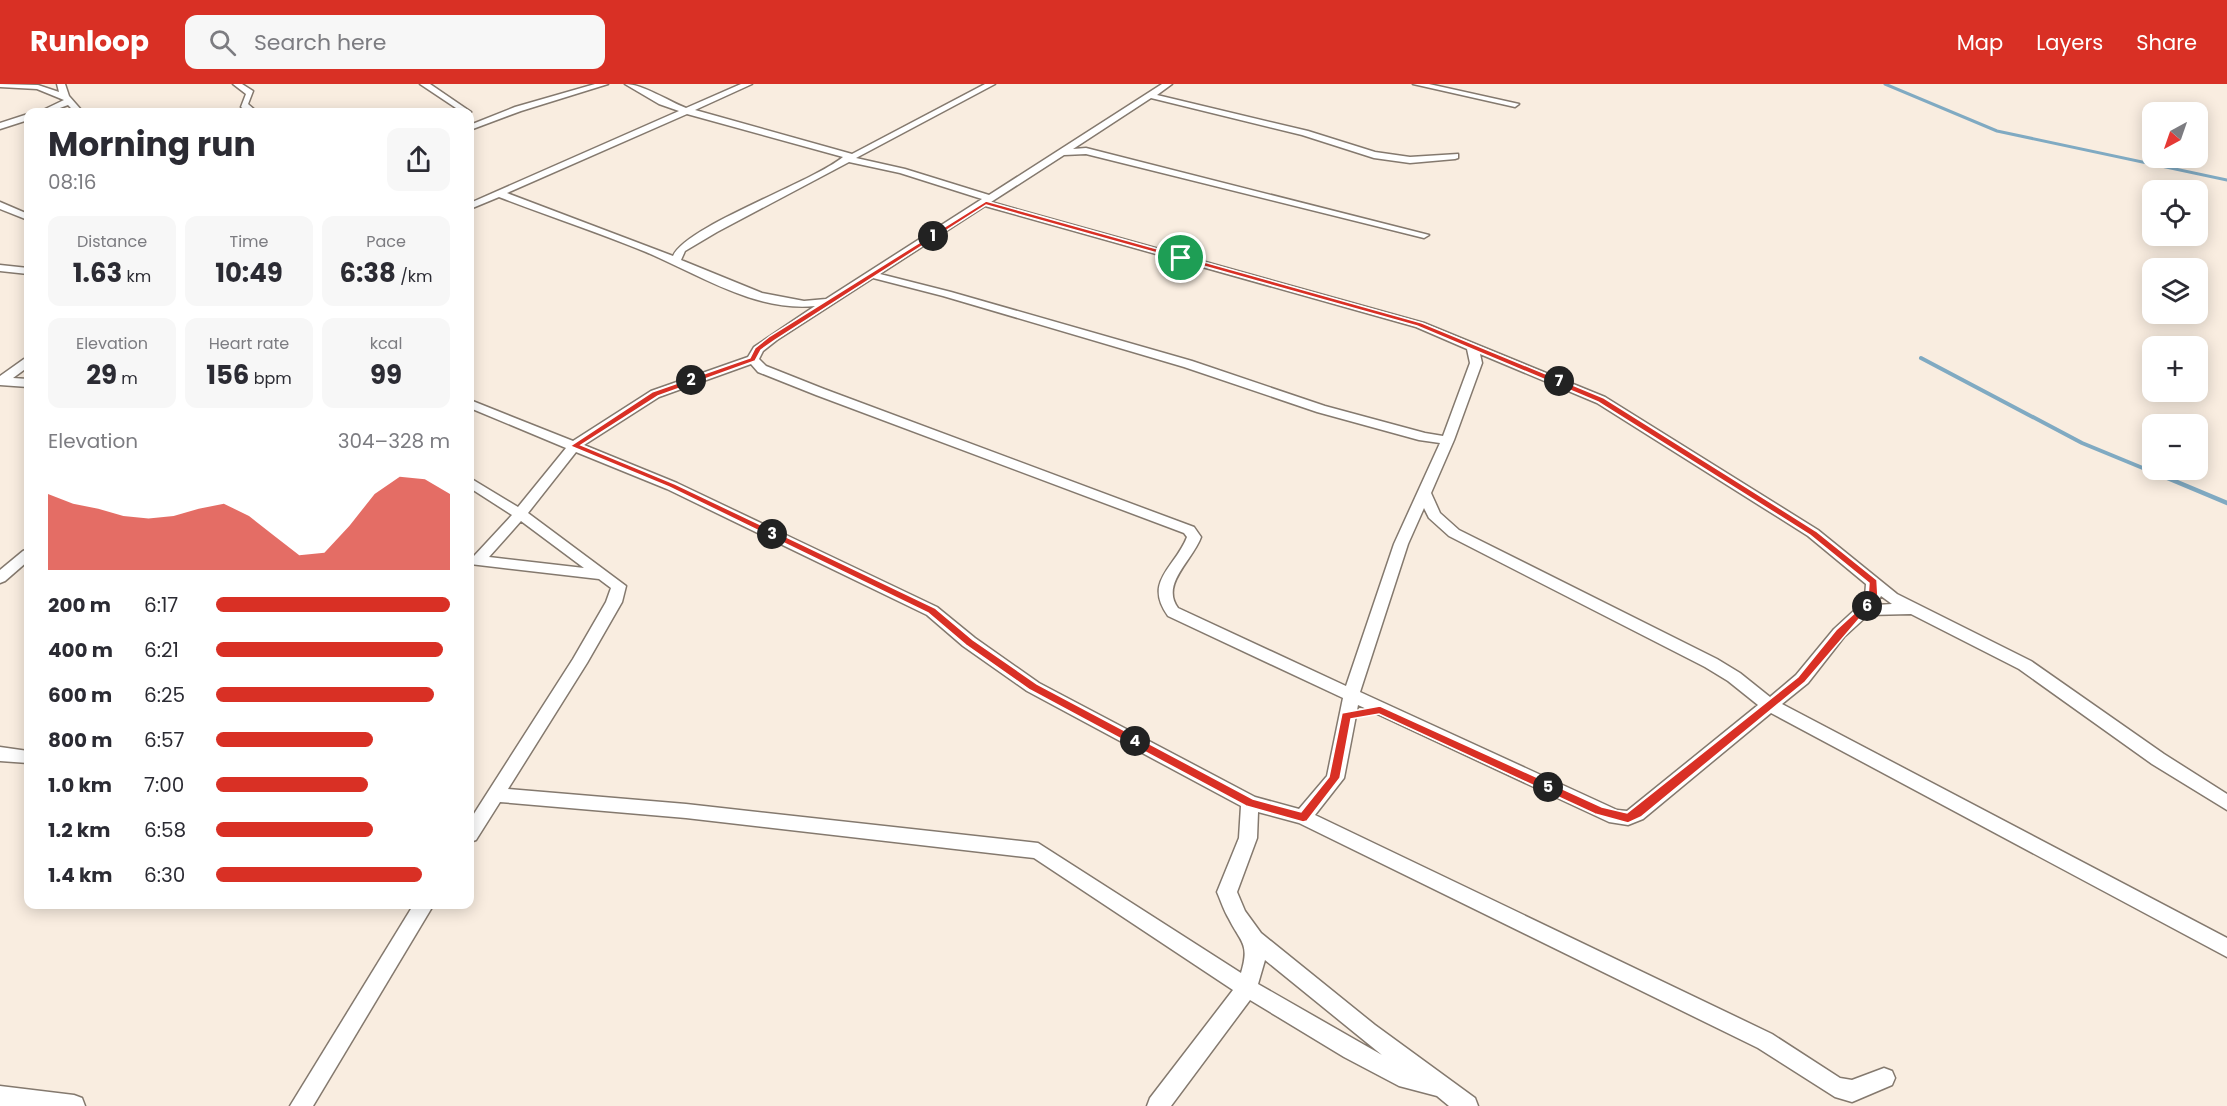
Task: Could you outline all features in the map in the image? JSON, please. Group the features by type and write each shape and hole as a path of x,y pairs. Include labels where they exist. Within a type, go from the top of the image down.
{"street":[{"path":"61,84 67,99 75,108"},
{"path":"237,84 250,93 244,105 248,108"},
{"path":"424,84 460,108"},
{"path":"474,126 486,120 603,84"},
{"path":"629,84 662,102 687,111 902,171 988,201 1401,319 1472,345 1614,406 1655,436 1813,533 1910,609 2025,665 2158,759 2227,803"},
{"path":"474,204 748,84"},
{"path":"675,262 681,249 713,230 848,157 991,84"},
{"path":"474,560 520,514 574,446 655,394 753,359 758,349 794,325 1168,84"},
{"path":"1417,84 1515,104"},
{"path":"0,85 38,87 67,99"},
{"path":"1151,96 1305,133 1374,156 1410,160 1455,156"},
{"path":"50,108 67,99"},
{"path":"474,115 486,120"},
{"path":"0,126 24,118"},
{"path":"1075,144 1086,151"},
{"path":"1064,152 1086,151 1424,235"},
{"path":"500,194 650,250 718,281 788,303 806,304 832,300"},
{"path":"0,205 24,216"},
{"path":"650,250 665,248 713,230"},
{"path":"0,268 24,271"},
{"path":"872,275 1031,318 1252,384 1321,409 1424,437 1445,447"},
{"path":"788,303 797,315 794,325"},
{"path":"1303,817 1335,778 1351,696 1401,544 1445,447 1476,363 1472,345"},
{"path":"1476,363 1501,358"},
{"path":"753,359 762,369 820,392 1189,530 1194,537 1192,546 1162,594 1165,604 1173,612 1599,811 1628,818 1802,680 1839,633 1864,610 1873,597 1873,582"},
{"path":"0,380 24,365"},
{"path":"0,380 24,383"},
{"path":"474,406 672,486 932,611 969,642 1034,687 1250,803 1303,817 1765,1041 1835,1087 1852,1091 1884,1078"},
{"path":"474,485 520,514 619,586 614,602 579,663 474,829"},
{"path":"1424,493 1427,505 1441,524 1711,663 1734,677 1769,705 2227,948"},
{"path":"1410,524 1441,524"},
{"path":"0,578 24,557"},
{"path":"474,561 599,573"},
{"path":"1864,610 1910,609"},
{"path":"1346,716 1380,710"},
{"path":"0,754 24,757"},
{"path":"495,795 686,811 1038,851 1247,988 1351,1050 1407,1079 1442,1089"},
{"path":"1250,803 1248,838 1227,892 1237,916 1254,939 1442,1089 1467,1106"},
{"path":"301,1106 422,909"},
{"path":"1158,1106 1247,988 1255,961 1254,939"},
{"path":"0,1097 74,1106"}],"waterway":[{"path":"1885,84 1997,131 2227,180"},
{"path":"1921,358 2082,443 2142,468"},
{"path":"2172,480 2227,503"}],"route":[{"path":"986,203 1181,258 1259,277 1344,305 1420,324 1614,406 1655,436 1813,533 1873,582 1873,597 1864,610 1839,633 1802,680 1637,814 1628,818 1615,817 1599,811 1380,710 1346,716 1335,778 1303,817 1250,803 1034,687 969,642 932,611 672,486 574,446 608,422 655,394 753,359 758,349 772,338 986,203"}]}
